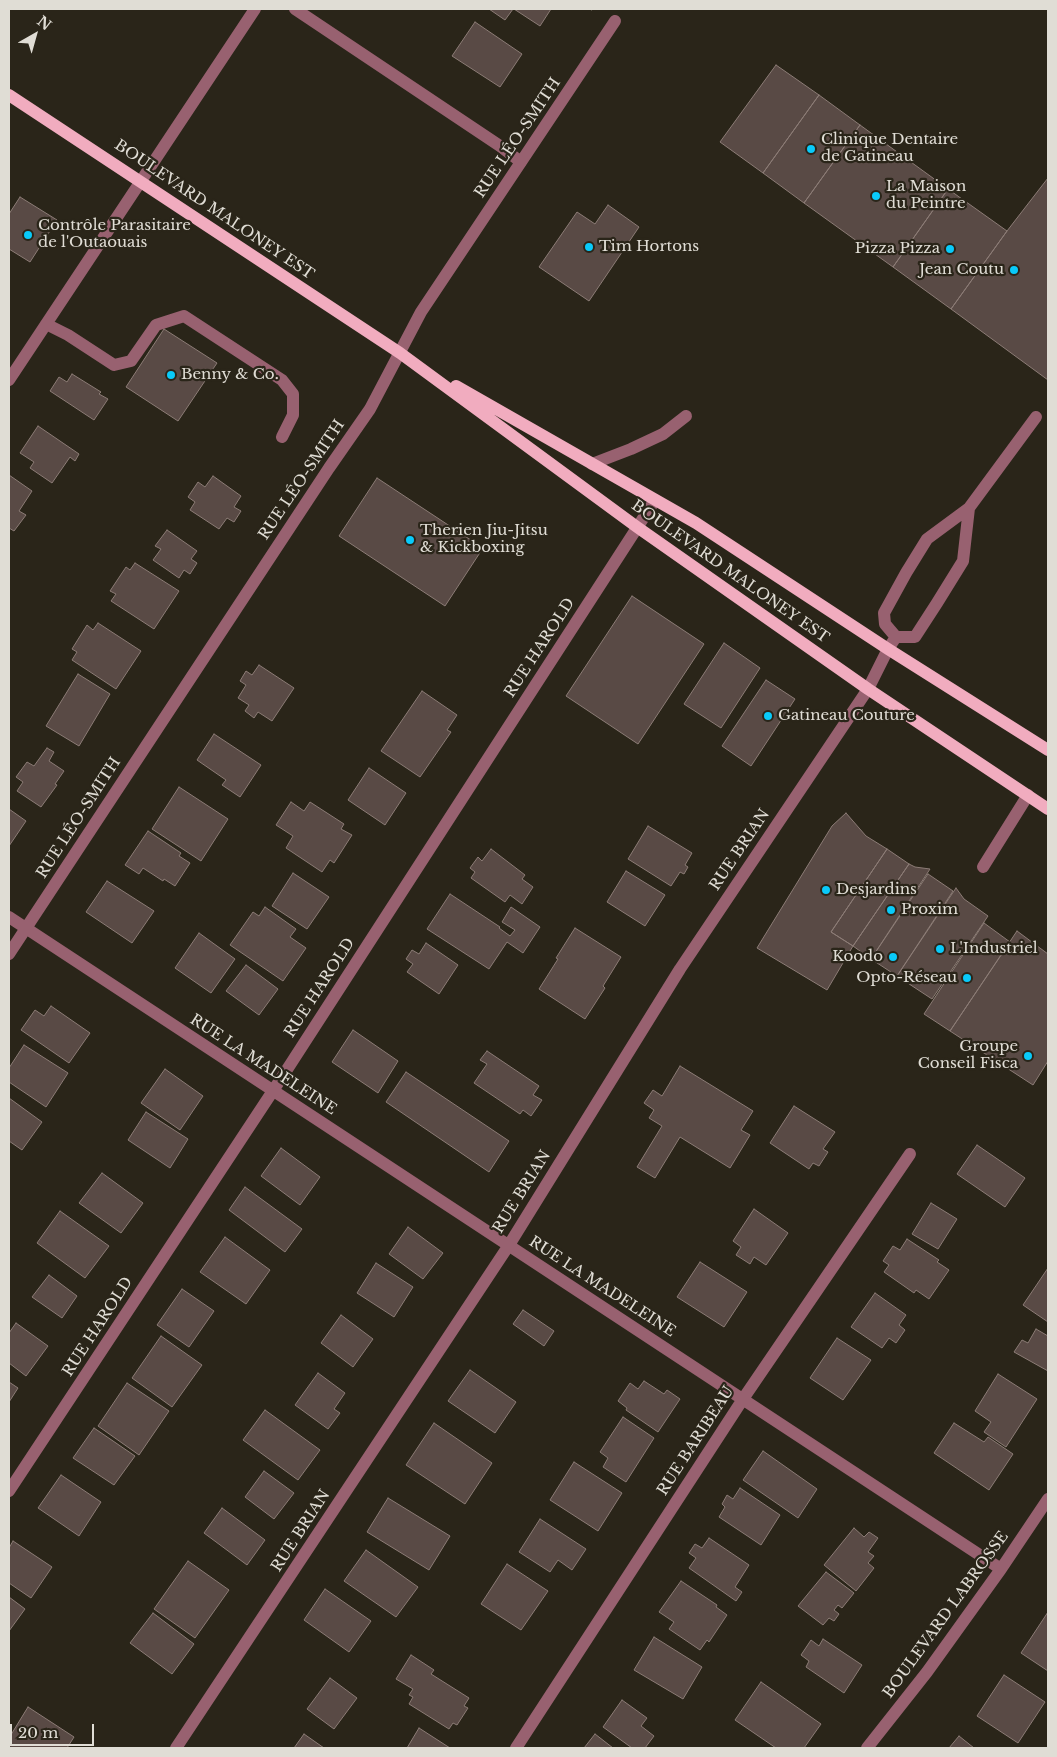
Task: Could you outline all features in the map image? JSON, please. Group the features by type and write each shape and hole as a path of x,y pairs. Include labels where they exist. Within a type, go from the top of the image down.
{"main road":[{"name":"BOULEVARD MALONEY EST","path":"9,94 400,353 638,527 868,689 1048,809"},
{"name":"BOULEVARD MALONEY EST","path":"400,353 696,523 888,649 1048,750"}],"street":[{"path":"9,380 255,9"},
{"path":"295,9 521,162"},
{"name":"RUE LÉO-SMITH","path":"9,954 329,468 370,409 420,312 615,21"},
{"path":"46,324 68,335 114,365 131,361 156,325 184,316 282,380 293,394 294,415 282,438"},
{"path":"592,464 663,434 686,416"},
{"path":"969,508 963,561 938,604 915,637 896,637 885,624 884,613 927,539 969,508 1036,417"},
{"name":"RUE HAROLD","path":"9,1492 273,1091 655,500"},
{"name":"RUE BRIAN","path":"176,1748 509,1245 680,969 868,689 896,637"},
{"path":"983,867 1028,795"},
{"name":"RUE LA MADELEINE","path":"9,917 1001,1569"},
{"name":"RUE BARIBEAU","path":"516,1748 743,1399 910,1154"},
{"name":"BOULEVARD LABROSSE","path":"867,1748 927,1672 1048,1500"}],"building":[{"path":"489,9 513,9 505,20"},
{"path":"514,9 551,9 540,26"},
{"path":"475,22 522,54 500,87 452,56"},
{"path":"776,65 819,95 763,173 720,142"},
{"name":"Clinique Dentaire de Gatineau","path":"819,95 860,125 804,203 763,173"},
{"name":"La Maison du Peintre","path":"860,125 948,189 893,267 804,203"},
{"name":"Jean Coutu","path":"1048,178 1048,380 951,309"},
{"name":"Pizza Pizza","path":"948,189 1007,231 951,309 893,267"},
{"name":"Contrôle Parasitaire de l'Outaouais","path":"20,197 57,220 30,262 9,249 9,214"},
{"name":"Tim Hortons","path":"608,205 639,227 589,301 539,267 577,212 595,224"},
{"name":"Benny & Co.","path":"164,329 217,363 178,421 126,387"},
{"path":"72,374 101,392 99,394 108,399 94,420 50,391 59,377 67,382"},
{"path":"38,426 79,454 75,461 70,457 52,483 30,468 34,462 20,453"},
{"path":"9,475 32,491 19,511 26,515 14,531 9,528"},
{"path":"213,476 241,496 234,507 241,511 234,522 227,518 219,529 190,510 195,502 188,497 198,482 205,487"},
{"path":"377,478 483,548 445,606 339,536"},
{"path":"167,530 197,551 191,559 197,563 190,574 184,570 179,578 153,560 161,549 155,546"},
{"path":"135,563 179,591 154,629 111,601 116,594 110,591 126,567 130,570"},
{"path":"632,596 704,644 638,744 566,696"},
{"path":"98,623 141,651 116,689 72,660 77,652 72,649 87,625 93,630"},
{"path":"724,643 760,668 721,728 684,704"},
{"path":"259,665 294,688 272,721 258,712 254,718 245,711 249,705 238,698 246,685 240,681 246,671 252,675"},
{"path":"78,674 110,694 79,746 46,726"},
{"path":"766,680 795,699 751,766 722,746"},
{"path":"422,691 457,715 447,730 451,732 420,777 381,751"},
{"path":"214,734 261,765 240,797 222,785 226,780 197,760"},
{"path":"47,748 54,752 49,761 64,771 55,784 57,785 41,807 17,791 23,782 16,777 27,762 34,766"},
{"path":"369,768 406,793 385,825 348,800"},
{"path":"179,787 228,819 201,861 152,829"},
{"path":"291,802 304,811 310,802 344,824 341,829 352,835 334,863 330,860 322,872 286,848 293,836 276,825"},
{"path":"9,809 26,821 9,846"},
{"name":"Desjardins","path":"846,813 866,836 887,849 831,932 853,946 827,990 757,948 832,826"},
{"path":"648,826 692,853 685,865 688,867 684,874 680,872 671,886 628,859"},
{"path":"148,831 181,853 179,856 190,863 175,886 164,879 163,881 143,868 139,874 125,865"},
{"path":"491,849 525,875 522,879 533,887 522,904 510,895 505,902 471,878 475,872 470,868 478,857 482,861"},
{"path":"887,849 909,864 853,946 831,932"},
{"name":"Proxim","path":"909,864 915,867 930,869 871,959 853,946"},
{"path":"626,871 665,895 645,926 607,902"},
{"path":"293,873 329,897 307,929 272,906"},
{"path":"928,874 953,891 897,976 871,959"},
{"path":"107,881 154,911 132,943 86,912"},
{"name":"L'Industriel","path":"956,888 964,899 988,916 932,999 897,976"},
{"path":"450,894 500,927 510,936 515,930 502,922 511,907 540,927 523,953 507,942 489,969 427,929"},
{"path":"265,907 296,929 290,937 306,948 283,981 230,945 253,912 259,916"},
{"name":"Opto-Réseau","path":"984,923 1010,942 950,1031 924,1014"},
{"path":"575,928 621,957 603,986 605,988 585,1019 539,989"},
{"path":"1017,931 1048,954 1048,1061 1033,1085 950,1031"},
{"path":"199,933 235,959 211,993 175,968"},
{"path":"426,943 458,965 439,994 407,972 413,964 406,959 412,950 419,954"},
{"path":"246,965 278,989 259,1015 226,991"},
{"path":"51,1006 90,1033 69,1063 21,1030 35,1010 44,1016"},
{"path":"353,1030 398,1061 378,1093 332,1062"},
{"path":"24,1045 68,1073 46,1107 9,1082 9,1068"},
{"path":"487,1051 539,1086 533,1095 542,1100 531,1116 523,1110 520,1114 474,1083 487,1064 480,1060"},
{"path":"680,1066 753,1111 741,1130 750,1135 730,1168 680,1137 655,1178 637,1167 662,1126 649,1118 654,1110 644,1103 653,1090 662,1096"},
{"path":"165,1069 203,1096 180,1130 141,1103"},
{"path":"406,1072 509,1141 489,1172 386,1102"},
{"path":"9,1098 42,1122 22,1150 9,1141"},
{"path":"794,1106 835,1132 823,1149 828,1152 819,1166 813,1163 809,1169 770,1143"},
{"path":"146,1112 188,1139 170,1168 128,1140"},
{"path":"977,1145 1025,1178 1005,1207 957,1174"},
{"path":"281,1148 320,1177 300,1205 261,1176"},
{"path":"102,1173 143,1203 121,1233 79,1203"},
{"path":"245,1187 302,1229 285,1252 229,1210"},
{"path":"931,1203 957,1219 938,1249 912,1234"},
{"path":"754,1209 788,1233 766,1265 754,1257 750,1264 736,1255 741,1247 733,1241"},
{"path":"60,1211 109,1246 85,1278 37,1243"},
{"path":"408,1227 443,1253 423,1279 389,1254"},
{"path":"225,1237 270,1270 246,1304 200,1272"},
{"path":"907,1239 939,1260 937,1262 949,1270 929,1299 916,1290 914,1293 884,1272 889,1265 883,1261 893,1246 900,1250"},
{"path":"700,1262 747,1292 724,1327 677,1297"},
{"path":"376,1263 413,1287 394,1317 357,1293"},
{"path":"1048,1268 1048,1322 1023,1305"},
{"path":"49,1275 77,1296 62,1318 32,1297"},
{"path":"182,1289 214,1311 189,1347 157,1325"},
{"path":"875,1293 906,1315 899,1325 905,1330 896,1343 889,1338 882,1348 851,1327"},
{"path":"523,1310 554,1331 544,1346 513,1324"},
{"path":"341,1315 373,1339 353,1367 321,1343"},
{"path":"16,1323 48,1346 26,1376 9,1363 9,1333"},
{"path":"1036,1329 1048,1336 1048,1371 1014,1352 1022,1340 1028,1343"},
{"path":"161,1336 202,1365 172,1407 132,1378"},
{"path":"837,1338 871,1360 843,1400 810,1378"},
{"path":"470,1370 516,1402 495,1433 448,1401"},
{"path":"318,1373 345,1393 334,1409 340,1413 328,1429 295,1405"},
{"path":"998,1374 1037,1399 1006,1447 984,1432 991,1422 975,1411"},
{"path":"644,1381 664,1394 667,1390 680,1399 658,1432 626,1410 627,1408 618,1401 630,1383 638,1389"},
{"path":"9,1382 18,1388 9,1402"},
{"path":"127,1383 169,1411 139,1455 98,1426"},
{"path":"265,1410 320,1450 298,1480 243,1440"},
{"path":"623,1417 654,1438 626,1482 603,1467 608,1458 600,1452"},
{"path":"434,1423 492,1463 465,1504 406,1465"},
{"path":"954,1423 984,1442 988,1437 1013,1454 989,1490 934,1453"},
{"path":"94,1428 135,1456 114,1485 73,1458"},
{"path":"763,1451 817,1489 798,1518 743,1480"},
{"path":"574,1462 622,1493 598,1531 550,1500"},
{"path":"264,1471 294,1493 274,1519 245,1497"},
{"path":"61,1475 101,1502 79,1536 38,1508"},
{"path":"740,1488 780,1515 761,1545 719,1517 725,1507 722,1504 727,1495 733,1499"},
{"path":"388,1498 450,1536 429,1570 367,1532"},
{"path":"222,1508 265,1540 247,1565 204,1533"},
{"path":"540,1519 586,1549 572,1570 558,1560 550,1572 519,1552"},
{"path":"854,1528 864,1537 869,1532 878,1538 868,1552 874,1556 868,1563 874,1568 856,1591 824,1565"},
{"path":"709,1538 749,1565 735,1587 742,1592 736,1601 689,1568 696,1558 689,1553 695,1544 702,1548"},
{"path":"13,1541 52,1567 31,1598 9,1583 9,1548"},
{"path":"366,1550 418,1587 396,1617 344,1581"},
{"path":"188,1561 229,1590 195,1638 154,1609"},
{"path":"507,1564 548,1591 521,1630 481,1604"},
{"path":"826,1572 854,1593 842,1608 838,1605 834,1610 839,1614 834,1621 829,1618 823,1625 798,1606"},
{"path":"681,1581 717,1605 716,1607 727,1615 709,1642 707,1640 700,1650 669,1629 674,1622 659,1612"},
{"path":"325,1589 371,1621 349,1652 304,1620"},
{"path":"9,1597 25,1609 9,1631"},
{"path":"1048,1612 1048,1671 1021,1653"},
{"path":"153,1613 194,1644 172,1674 130,1643"},
{"path":"654,1637 702,1667 683,1699 634,1670"},
{"path":"823,1639 862,1665 844,1693 806,1667 809,1661 801,1655 811,1640 819,1646"},
{"path":"411,1655 434,1670 431,1674 469,1698 464,1706 468,1708 457,1725 453,1723 449,1729 409,1704 413,1697 409,1695 413,1689 396,1679"},
{"path":"1004,1675 1045,1702 1018,1743 977,1716"},
{"path":"330,1678 357,1698 334,1729 307,1709"},
{"path":"761,1682 821,1724 804,1748 776,1748 735,1720"},
{"path":"622,1700 647,1718 641,1726 654,1736 645,1748 632,1748 603,1727"},
{"path":"28,1707 74,1737 67,1748 9,1748 9,1738"},
{"path":"419,1728 450,1748 407,1748"},
{"path":"304,1734 324,1748 294,1748"},
{"path":"595,1734 613,1748 584,1748"},
{"path":"959,1736 974,1748 949,1748"}],"place":[{"name":"Clinique Dentaire de Gatineau","path":"811,149"},
{"name":"La Maison du Peintre","path":"876,196"},
{"name":"Contrôle Parasitaire de l'Outaouais","path":"28,235"},
{"name":"Tim Hortons","path":"589,247"},
{"name":"Pizza Pizza","path":"950,249"},
{"name":"Jean Coutu","path":"1014,270"},
{"name":"Benny & Co.","path":"171,375"},
{"name":"Therien Jiu-Jitsu & Kickboxing","path":"410,540"},
{"name":"Gatineau Couture","path":"768,716"},
{"name":"Desjardins","path":"826,890"},
{"name":"Proxim","path":"891,910"},
{"name":"L'Industriel","path":"940,949"},
{"name":"Koodo","path":"893,957"},
{"name":"Opto-Réseau","path":"967,978"},
{"name":"Groupe Conseil Fisca","path":"1028,1056"}]}
